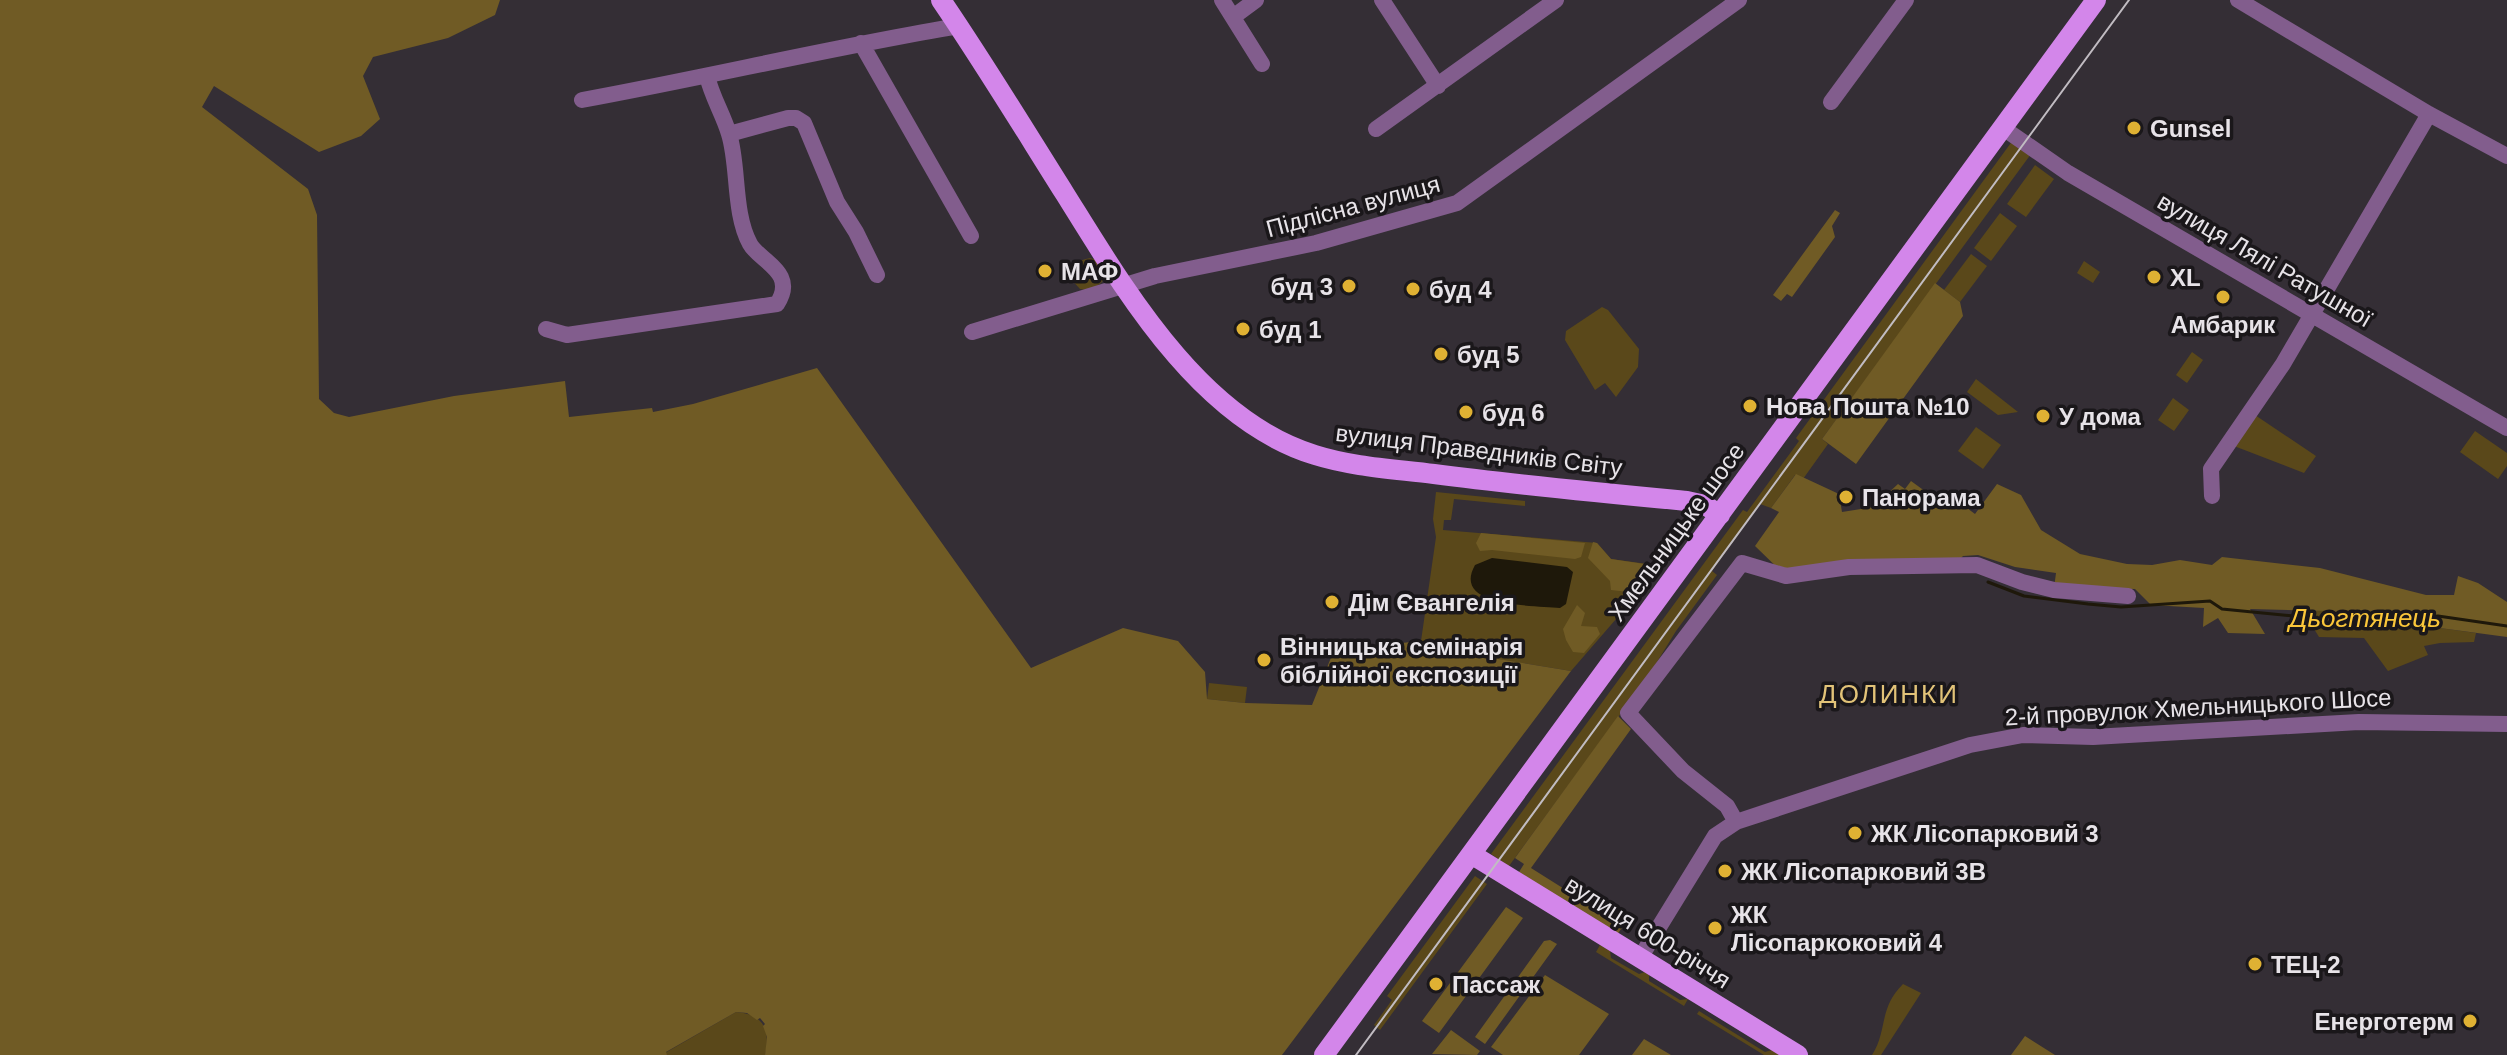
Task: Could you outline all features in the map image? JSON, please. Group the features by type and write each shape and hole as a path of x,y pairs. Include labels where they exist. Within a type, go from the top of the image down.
{"main road":[{"name":"вулиця Праведників Світу","path":"941,0 1124,286 1175,354 1225,405 1279,440 1315,455 1514,485 1687,501 1705,505 1720,515"},
{"name":"Хмельницьке шосе","path":"1324,1055 2096,0"},
{"name":"вулиця 600-річчя","path":"1471,854 1798,1055"}],"street":[{"path":"1222,0 1262,64"},
{"path":"1233,17 1256,0"},
{"path":"1382,0 1438,86"},
{"path":"1376,129 1556,0"},
{"name":"Підлісна вулиця","path":"972,332 1155,276 1316,243 1457,203 1739,0"},
{"path":"1831,102 1906,0"},
{"path":"2238,0 2429,114 2507,156"},
{"path":"582,100 959,26"},
{"path":"861,43 971,236"},
{"path":"546,329 567,335 777,304 782,290 781,280 776,268 750,245 737,195 729,134 712,96 707,76"},
{"path":"2212,496 2211,469 2283,364 2429,114"},
{"path":"729,134 788,118 804,123 837,202 877,275"},
{"name":"вулиця Лялі Ратушної","path":"2003,128 2068,173 2507,428"},
{"path":"1736,822 1727,806 1683,771 1628,713 1742,563 1786,576 1849,567 1977,565 2054,590 2128,596"},
{"name":"2-й провулок Хмельницького Шосе","path":"1640,958 1715,836 1736,822 1970,745 2023,735 2093,737 2359,722 2507,724"}],"shaded area":[{"path":"0,0 500,0 495,15 448,38 373,57 363,76 380,119 361,136 319,152 214,86 202,107 308,189 317,215 319,399 334,413 349,417 454,396 565,381 569,417 652,408 653,412 693,404 817,368 1031,668 1123,628 1178,641 1205,672 1207,699 1245,703 1312,705 1334,650 1421,641 1437,649 1571,671 1282,1055 765,1055 765,1024 760,1018 757,1020 747,1013 736,1012 666,1052 667,1055 0,1055"},
{"path":"2013,140 2031,154 1822,439 1828,444 1803,479 1795,475 1771,508 1760,504 1712,571 1717,575 1676,631 1649,675 1509,866 1491,854 1743,510 1747,512 1799,441 1796,438"},
{"path":"2035,165 2054,179 2026,217 2007,204"},
{"path":"1835,210 1840,213 1832,226 1835,237 1792,297 1787,294 1781,301 1773,295"},
{"path":"2000,213 2017,226 1991,261 1974,248"},
{"path":"1971,254 1987,266 1960,302 1944,290"},
{"path":"1090,258 1096,260 1106,275 1096,286 1080,289 1070,278 1071,270 1078,262"},
{"path":"2084,261 2100,272 2093,283 2077,273"},
{"path":"1935,283 1960,302 1963,316 1856,464 1822,439"},
{"path":"1602,307 1608,310 1639,349 1638,367 1616,397 1605,383 1595,390 1565,340 1566,331"},
{"path":"2192,352 2203,360 2187,383 2176,375"},
{"path":"1976,379 2018,412 1998,415 1967,392"},
{"path":"2173,398 2189,410 2174,431 2158,420"},
{"path":"2255,415 2316,456 2304,473 2234,446"},
{"path":"1976,427 2001,445 1983,469 1958,451"},
{"path":"2475,431 2507,453 2507,466 2498,479 2460,452"},
{"path":"1796,474 1839,494 1842,512 1886,505 1885,496 1898,484 1905,489 1911,481 1944,505 1951,496 1975,514 1997,484 2021,495 2041,530 2080,554 2127,564 2152,565 2180,560 2212,565 2222,557 2320,568 2426,595 2454,595 2458,576 2478,583 2507,602 2507,637 2440,628 2342,628 2325,611 2250,609 2265,634 2228,633 2218,618 2203,627 2204,608 2151,605 2135,589 2054,588 2056,573 2015,567 1978,555 1963,556 1954,565 1786,576 1755,546 1779,512 1771,508"},
{"path":"1436,492 1525,501 1525,506 1454,499 1451,520 1444,520 1443,530 1597,543 1611,559 1662,566 1571,671 1436,649 1421,641 1436,537 1433,519"},
{"path":"1481,533 1585,543 1581,557 1575,559 1480,551 1476,543"},
{"path":"1593,542 1611,559 1658,566 1637,593 1611,590 1610,581 1588,558"},
{"path":"1492,558 1567,567 1573,572 1566,604 1560,608 1532,606 1484,597 1474,589 1471,579 1475,565"},
{"path":"1577,605 1585,613 1581,626 1597,627 1600,634 1584,653 1573,652 1563,629"},
{"path":"2303,611 2325,611 2342,628 2440,628 2476,633 2474,642 2424,646 2428,655 2388,671 2364,638 2319,637"},
{"path":"1209,683 1247,687 1245,703 1207,699"},
{"path":"1618,716 1631,729 1531,868 1623,926 1617,935 1519,872 1524,864 1515,858"},
{"path":"1475,876 1487,884 1380,1030 1374,1025 1392,1000 1387,996"},
{"path":"1506,907 1523,918 1439,1033 1422,1021"},
{"path":"1544,941 1557,944 1485,1044 1475,1037"},
{"path":"1600,945 1610,951 1611,958 1639,974 1645,972 1649,975 1649,981 1680,1000 1688,999 1684,1006 1596,952"},
{"path":"1545,975 1609,1014 1579,1055 1503,1055 1491,1047"},
{"path":"1903,984 1921,993 1881,1055 1872,1055 1886,1011"},
{"path":"1699,1011 1765,1052 1772,1050 1780,1055 1764,1055 1697,1014"},
{"path":"736,1012 753,1016 763,1024 767,1038 765,1055 665,1053"},
{"path":"1451,1030 1480,1051 1477,1055 1432,1054"},
{"path":"2025,1036 2055,1055 2011,1055"},
{"path":"1644,1039 1671,1055 1632,1055"}],"waterway":[{"name":"Дьогтянець","path":"1988,582 2024,596 2121,607 2210,601 2222,609 2303,617 2320,623 2356,625 2369,620 2438,616 2507,626"}],"tram line":[{"path":"1356,1055 2129,0"}],"place":[{"name":"Gunsel","path":"2134,128"},
{"name":"МАФ","path":"1045,271"},
{"name":"XL","path":"2154,277"},
{"name":"буд 3","path":"1349,286"},
{"name":"буд 4","path":"1413,289"},
{"name":"Амбарик","path":"2223,297"},
{"name":"буд 1","path":"1243,329"},
{"name":"буд 5","path":"1441,354"},
{"name":"Нова Пошта №10","path":"1750,406"},
{"name":"буд 6","path":"1466,412"},
{"name":"У дома","path":"2043,416"},
{"name":"Панорама","path":"1846,497"},
{"name":"Дім Євангелія","path":"1332,602"},
{"name":"Вінницька семінарія біблійної експозиції","path":"1264,660"},
{"name":"ЖК Лісопарковий 3","path":"1855,833"},
{"name":"ЖК Лісопарковий 3В","path":"1725,871"},
{"name":"ЖК Лісопаркоковий 4","path":"1715,928"},
{"name":"ТЕЦ-2","path":"2255,964"},
{"name":"Пассаж","path":"1436,984"},
{"name":"Енерготерм","path":"2470,1021"}],"district":[{"name":"ДОЛИНКИ","path":"1889,694"}]}
